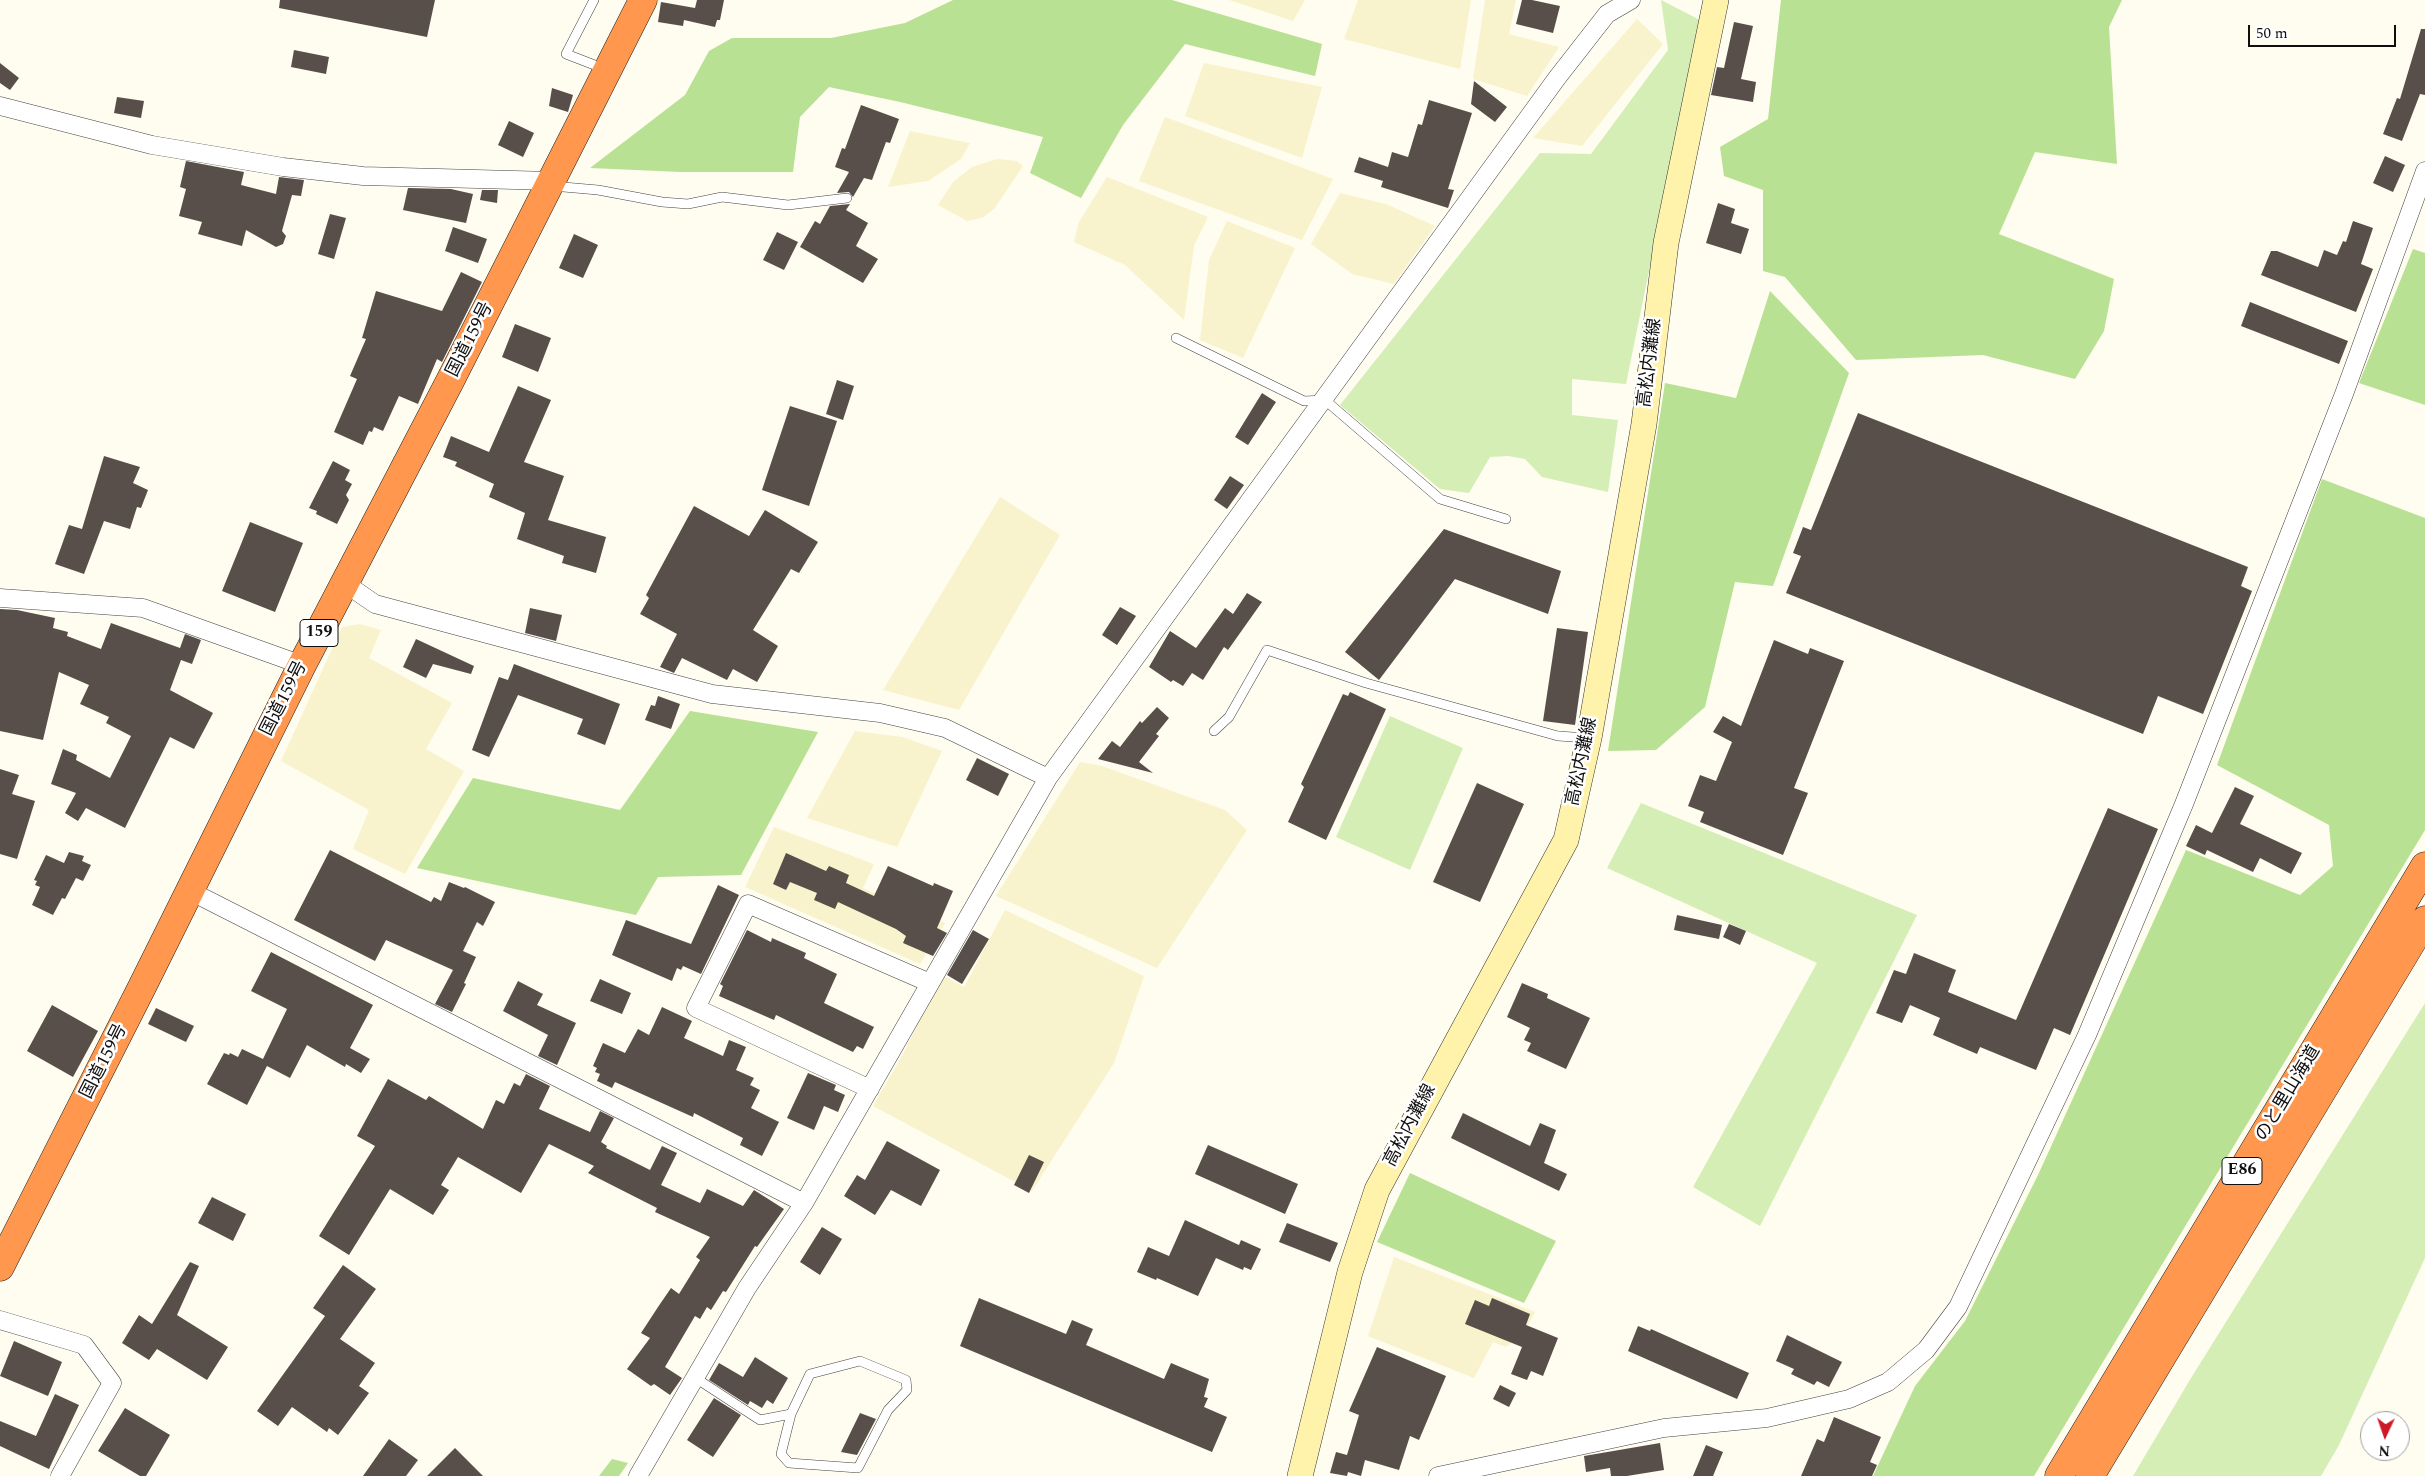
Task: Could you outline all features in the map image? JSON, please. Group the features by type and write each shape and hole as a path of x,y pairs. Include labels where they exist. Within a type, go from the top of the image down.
{"highway":[{"name":"国道159号","path":"0,1267 302,665 346,584 643,0"},
{"name":"のと里山海道","path":"2059,1476 2425,866"},
{"name":"のと里山海道","path":"2090,1476 2425,920"}],"main road":[{"name":"高松内灘線","path":"1300,1476 1350,1272 1377,1190 1566,840 1588,738 1644,424 1666,243 1713,1"}],"street":[{"path":"638,1476 746,1288 804,1203 1048,778 1558,78 1607,14 1631,0"},
{"path":"0,106 152,145 283,166 363,176 551,183"},
{"path":"1438,1476 1664,1428 1767,1418 1849,1399 1888,1382 1926,1350 1958,1307 2091,1026 2184,804 2344,394 2425,171"},
{"path":"346,584 375,604 712,694 880,713 945,728 1048,778"},
{"path":"0,598 143,608 302,665"},
{"path":"190,890 804,1203"},
{"path":"870,1089 696,1008 748,904 930,983"},
{"path":"0,1320 84,1346 112,1383 60,1476"}],"lane":[{"path":"594,0 566,54 608,70"},
{"path":"551,183 662,202 688,204 722,197 788,205 848,198"},
{"path":"1176,338 1304,400 1325,400 1440,499 1506,519"},
{"path":"1214,731 1229,717 1267,650 1366,683 1558,736 1588,738"},
{"path":"860,1361 906,1380 907,1390 888,1410 858,1468 789,1463 781,1454 791,1414 810,1374 860,1361"},
{"path":"694,1377 760,1420 791,1414"}],"shaded area":[{"path":"1229,0 1305,0 1293,21"},
{"path":"1358,0 1471,0 1460,69 1344,39"},
{"path":"1485,0 1516,0 1509,34 1559,47 1527,96 1473,79"},
{"path":"1637,19 1663,44 1582,146 1533,138"},
{"path":"1204,63 1322,87 1302,158 1185,116"},
{"path":"1165,117 1333,179 1302,240 1139,181"},
{"path":"910,131 970,143 961,159 928,181 888,187"},
{"path":"997,159 1017,161 1023,166 994,209 982,218 967,221 938,205 953,182 972,167"},
{"path":"1107,177 1208,217 1194,246 1184,320 1125,265 1074,242 1079,222"},
{"path":"1340,193 1386,204 1435,226 1394,284 1352,274 1311,244"},
{"path":"1227,221 1295,248 1243,358 1200,340 1209,260"},
{"path":"1000,497 1060,535 959,710 883,690"},
{"path":"360,624 381,630 369,658 452,703 426,749 464,771 405,874 353,849 369,810 281,761 342,627"},
{"path":"855,731 903,737 942,751 897,847 807,818"},
{"path":"1080,762 1102,766 1225,810 1247,830 1157,968 996,896"},
{"path":"774,827 874,864 863,888 945,923 920,964 745,887"},
{"path":"1005,910 1144,976 1114,1063 1032,1191 873,1106 903,1054 942,975 964,987"},
{"path":"1394,1257 1535,1312 1524,1334 1506,1347 1493,1342 1474,1378 1368,1336"}],"green space":[{"path":"953,0 1172,0 1322,44 1315,76 1185,44 1123,125 1081,198 1030,173 1043,137 900,102 829,87 800,117 793,172 681,172 590,168 685,95 709,51 732,38 831,38 905,23"},
{"path":"1661,0 1700,20 1626,384 1572,379 1572,415 1618,420 1608,492 1542,477 1525,459 1508,456 1490,457 1469,493 1440,489 1340,405 1540,153 1591,154 1668,50"},
{"path":"1781,0 2122,0 2109,27 2117,164 2035,152 1999,234 2114,279 2104,331 2075,379 1983,355 1856,360 1785,277 1763,271 1763,190 1724,176 1720,147 1768,119"},
{"path":"2413,249 2425,253 2425,405 2359,383"},
{"path":"1770,291 1849,373 1773,586 1735,582 1705,707 1656,750 1608,751 1665,383 1736,398"},
{"path":"2322,479 2425,518 2425,830 2034,1476 1873,1476 1915,1386 1965,1321 2038,1175 2186,850 2300,895 2333,866 2329,825 2217,765"},
{"path":"690,711 818,732 741,875 658,877 636,915 417,868 473,778 620,810"},
{"path":"1390,716 1463,748 1410,870 1336,837"},
{"path":"1641,803 1917,915 1760,1226 1693,1187 1817,963 1607,868"},
{"path":"2425,1003 2425,1258 2339,1445 2321,1476 2133,1476 2191,1378"},
{"path":"1410,1173 1556,1241 1524,1303 1377,1242"},
{"path":"612,1459 628,1463 619,1476 599,1476"}],"building":[{"path":"280,0 435,0 427,37 279,8"},
{"path":"697,0 724,0 720,20 717,20 715,27 684,20 683,26 658,22 661,2 695,8"},
{"path":"1522,0 1532,0 1560,6 1553,33 1516,24"},
{"path":"1734,22 1753,26 1741,79 1756,82 1753,102 1711,95 1717,67 1724,68"},
{"path":"2421,29 2425,29 2425,95 2420,94 2402,141 2383,134 2397,98 2400,99"},
{"path":"294,50 329,57 326,74 291,67"},
{"path":"0,63 19,78 10,90 0,83"},
{"path":"1474,81 1507,107 1495,122 1471,104"},
{"path":"552,88 573,95 568,112 549,106"},
{"path":"117,97 144,101 141,118 114,113"},
{"path":"1429,100 1472,113 1448,189 1454,190 1448,208 1381,187 1383,181 1354,172 1359,157 1388,167 1392,152 1408,157 1418,124 1422,125"},
{"path":"861,105 899,119 890,143 886,142 872,180 864,178 853,197 849,192 837,193 849,172 835,167 842,148 845,149"},
{"path":"509,121 534,133 523,157 498,145"},
{"path":"2385,156 2405,165 2393,192 2373,183"},
{"path":"186,161 244,172 241,185 276,194 279,177 304,180 301,196 292,195 282,231 286,236 283,244 276,247 246,230 242,246 198,234 202,222 179,216 186,189 180,187"},
{"path":"408,188 451,189 473,194 466,223 403,210"},
{"path":"482,190 498,190 497,203 480,200"},
{"path":"1718,203 1735,209 1731,223 1749,229 1741,254 1706,243"},
{"path":"850,204 846,210 868,223 856,246 878,259 863,283 800,247 815,221 820,224 830,206"},
{"path":"330,214 346,218 334,259 318,254"},
{"path":"2353,221 2373,228 2361,264 2373,269 2356,312 2261,275 2271,251 2277,251 2318,267 2324,250 2337,255 2343,241 2346,242"},
{"path":"453,227 487,239 478,263 445,251"},
{"path":"777,232 798,242 784,270 763,260"},
{"path":"574,234 598,245 583,278 559,268"},
{"path":"461,272 482,282 442,362 437,359 418,404 399,396 383,431 374,427 372,432 369,431 363,445 334,432 357,379 350,376 366,339 362,338 376,291 442,311"},
{"path":"2250,302 2348,341 2339,364 2241,326"},
{"path":"515,324 551,338 538,372 502,357"},
{"path":"837,380 854,386 843,420 826,414"},
{"path":"518,386 551,400 524,462 564,476 548,520 606,537 596,573 562,563 564,556 517,539 525,513 489,497 494,484 455,466 457,462 443,457 451,436 489,452"},
{"path":"1262,393 1276,402 1248,445 1235,437"},
{"path":"790,406 837,421 809,506 762,490"},
{"path":"1858,413 2248,567 2241,586 2252,591 2203,714 2158,696 2143,734 1786,593 1801,556 1793,553 1803,527 1811,530"},
{"path":"104,456 140,467 133,483 148,490 141,508 137,507 130,529 104,521 84,574 55,564 69,525 82,529"},
{"path":"333,461 350,470 345,480 352,484 346,495 349,500 337,524 316,514 317,511 309,508"},
{"path":"1230,476 1244,485 1227,509 1214,500"},
{"path":"694,506 749,536 765,510 818,542 799,573 791,569 753,630 778,646 757,682 733,669 727,680 682,658 674,673 660,667 677,634 640,614 649,598 646,595"},
{"path":"250,522 303,543 275,612 222,591"},
{"path":"1444,529 1561,571 1548,614 1455,579 1379,680 1345,652"},
{"path":"1247,593 1262,602 1228,650 1224,647 1203,680 1192,673 1183,686 1173,680 1171,682 1149,667 1170,631 1196,648 1225,608 1233,614"},
{"path":"1120,607 1136,616 1117,645 1102,635"},
{"path":"530,608 562,615 556,641 525,633"},
{"path":"0,609 17,610 55,618 53,628 68,632 67,636 101,649 111,623 180,648 185,634 201,640 192,664 181,660 170,690 213,713 194,749 170,737 125,828 86,808 78,821 65,813 76,793 51,784 63,749 77,755 76,760 110,778 131,736 106,723 109,717 80,704 89,685 59,672 43,740 0,731"},
{"path":"1557,628 1588,632 1575,725 1543,721"},
{"path":"416,639 474,666 471,674 433,664 426,678 403,667"},
{"path":"1774,640 1808,654 1810,648 1844,661 1794,788 1808,793 1783,855 1700,822 1704,812 1688,806 1700,775 1716,781 1732,742 1713,732 1723,716 1741,726"},
{"path":"514,664 620,704 605,745 577,734 583,719 518,695 489,757 472,750 499,677 508,680"},
{"path":"1350,692 1386,709 1326,840 1288,822 1304,787 1301,784 1343,694 1348,696"},
{"path":"658,696 680,704 671,729 645,720 651,705 655,706"},
{"path":"1157,707 1169,718 1156,734 1159,736 1139,762 1153,773 1098,759 1112,741 1120,747 1140,721 1142,723"},
{"path":"977,758 1009,774 998,796 966,780"},
{"path":"0,769 19,775 12,794 35,801 17,859 0,854"},
{"path":"1477,783 1524,804 1480,902 1433,882"},
{"path":"2235,787 2254,796 2240,824 2302,853 2291,874 2260,858 2253,872 2207,850 2205,855 2186,846 2196,825 2212,833"},
{"path":"2108,808 2158,829 2070,1035 2054,1028 2036,1070 1980,1047 1977,1054 1933,1035 1940,1018 1910,1005 1902,1023 1876,1013 1894,970 1906,974 1914,953 1956,970 1948,992 2016,1020"},
{"path":"330,850 431,902 434,897 441,901 449,882 465,887 495,902 483,926 477,922 463,951 476,957 464,983 466,984 452,1012 435,1004 453,970 386,940 375,961 294,920"},
{"path":"69,852 84,856 82,861 91,865 83,881 76,878 65,899 62,898 53,915 32,905 40,887 35,885 37,881 34,880 46,855 64,863"},
{"path":"786,853 826,871 829,866 849,875 846,883 874,896 888,866 933,886 934,883 953,891 937,928 947,933 933,956 903,943 906,936 896,929 838,902 835,909 814,900 817,893 790,882 786,890 773,884"},
{"path":"718,885 739,895 701,974 683,966 681,970 677,968 672,981 612,955 626,920 691,944"},
{"path":"1677,915 1722,925 1719,939 1674,930"},
{"path":"1729,924 1746,931 1740,945 1723,937"},
{"path":"747,930 771,942 772,938 806,953 804,958 837,974 824,1003 874,1027 863,1049 857,1046 853,1052 776,1015 774,1020 719,996 723,986 720,984"},
{"path":"973,930 989,939 962,984 947,975"},
{"path":"271,952 373,1005 350,1048 370,1059 361,1073 346,1064 345,1067 307,1045 290,1078 267,1066 247,1105 207,1084 224,1053 229,1055 230,1053 238,1057 242,1049 263,1059 287,1009 251,991"},
{"path":"600,979 631,993 622,1014 590,1001"},
{"path":"518,981 543,994 537,1005 576,1023 557,1065 538,1056 548,1035 503,1011"},
{"path":"1522,983 1548,994 1547,998 1590,1018 1566,1069 1527,1051 1531,1043 1524,1040 1530,1028 1507,1017"},
{"path":"52,1005 98,1031 73,1077 27,1051"},
{"path":"662,1007 692,1021 684,1038 723,1056 729,1040 746,1047 736,1070 754,1078 750,1085 760,1090 751,1108 779,1122 762,1156 740,1145 743,1138 694,1113 693,1117 615,1082 612,1088 597,1081 600,1074 595,1072 597,1068 593,1066 603,1043 625,1053 638,1029 649,1035"},
{"path":"156,1008 194,1026 186,1042 148,1024"},
{"path":"808,1073 836,1085 834,1090 845,1095 838,1112 824,1106 814,1130 787,1118"},
{"path":"526,1074 550,1086 539,1109 590,1132 600,1111 614,1118 601,1142 607,1146 606,1148 650,1170 662,1146 677,1153 661,1185 700,1203 707,1189 743,1206 754,1190 784,1209 757,1247 755,1246 726,1292 723,1291 711,1310 707,1307 700,1319 695,1316 665,1367 682,1378 670,1395 654,1384 651,1386 627,1369 650,1338 641,1333 671,1288 679,1294 700,1260 696,1257 710,1237 655,1212 657,1208 588,1173 594,1166 549,1144 521,1193 458,1157 441,1185 449,1190 433,1215 390,1189 349,1255 319,1236 375,1146 357,1136 388,1079 426,1100 429,1096 483,1129 496,1100 504,1104 514,1083 520,1086"},
{"path":"1463,1113 1530,1146 1540,1123 1556,1130 1544,1163 1567,1174 1559,1191 1451,1138"},
{"path":"887,1141 940,1170 921,1206 891,1190 875,1215 844,1196 857,1175 865,1180"},
{"path":"1208,1145 1298,1184 1285,1214 1195,1174"},
{"path":"1029,1155 1044,1162 1029,1193 1014,1185"},
{"path":"212,1197 246,1214 233,1241 198,1223"},
{"path":"1185,1220 1239,1245 1241,1240 1261,1249 1251,1270 1244,1267 1243,1270 1216,1258 1198,1296 1157,1278 1156,1280 1137,1272 1148,1247 1169,1256"},
{"path":"1287,1223 1338,1243 1330,1262 1279,1242"},
{"path":"822,1227 842,1239 820,1275 800,1262"},
{"path":"190,1262 199,1266 177,1315 228,1347 207,1380 157,1349 149,1360 122,1343 139,1315 152,1324"},
{"path":"343,1265 376,1289 340,1339 375,1363 359,1386 369,1393 338,1435 329,1428 327,1432 292,1407 278,1426 257,1411 325,1316 313,1308"},
{"path":"979,1298 1066,1334 1072,1320 1093,1329 1086,1345 1164,1379 1171,1363 1209,1379 1204,1397 1208,1398 1204,1407 1227,1417 1212,1452 960,1346"},
{"path":"1492,1298 1530,1314 1526,1325 1558,1338 1543,1376 1531,1371 1527,1380 1511,1374 1522,1347 1465,1324 1475,1300 1489,1306"},
{"path":"1638,1326 1650,1331 1651,1329 1749,1373 1737,1399 1628,1351"},
{"path":"1787,1335 1842,1362 1829,1387 1817,1381 1814,1385 1791,1374 1794,1369 1776,1361"},
{"path":"14,1341 62,1362 48,1396 0,1376"},
{"path":"1377,1347 1446,1376 1419,1440 1410,1436 1399,1470 1365,1460 1361,1476 1348,1472 1347,1476 1330,1473 1336,1452 1347,1455 1359,1415 1349,1411"},
{"path":"755,1357 788,1378 773,1404 767,1400 762,1408 750,1401 748,1405 709,1380 719,1363 743,1377"},
{"path":"1500,1385 1516,1393 1509,1407 1493,1399"},
{"path":"55,1394 79,1405 49,1469 0,1446 0,1421 36,1436"},
{"path":"714,1398 741,1415 713,1457 687,1440"},
{"path":"125,1408 170,1435 146,1476 140,1476 98,1451"},
{"path":"860,1413 876,1419 857,1455 841,1452"},
{"path":"1834,1417 1881,1437 1870,1462 1877,1465 1872,1476 1801,1476 1817,1439 1824,1442"},
{"path":"389,1439 418,1460 406,1476 363,1476"},
{"path":"1660,1443 1664,1470 1627,1476 1611,1476 1610,1468 1586,1472 1584,1456"},
{"path":"1706,1445 1723,1452 1713,1476 1693,1476"},
{"path":"455,1448 483,1476 427,1476"}]}
